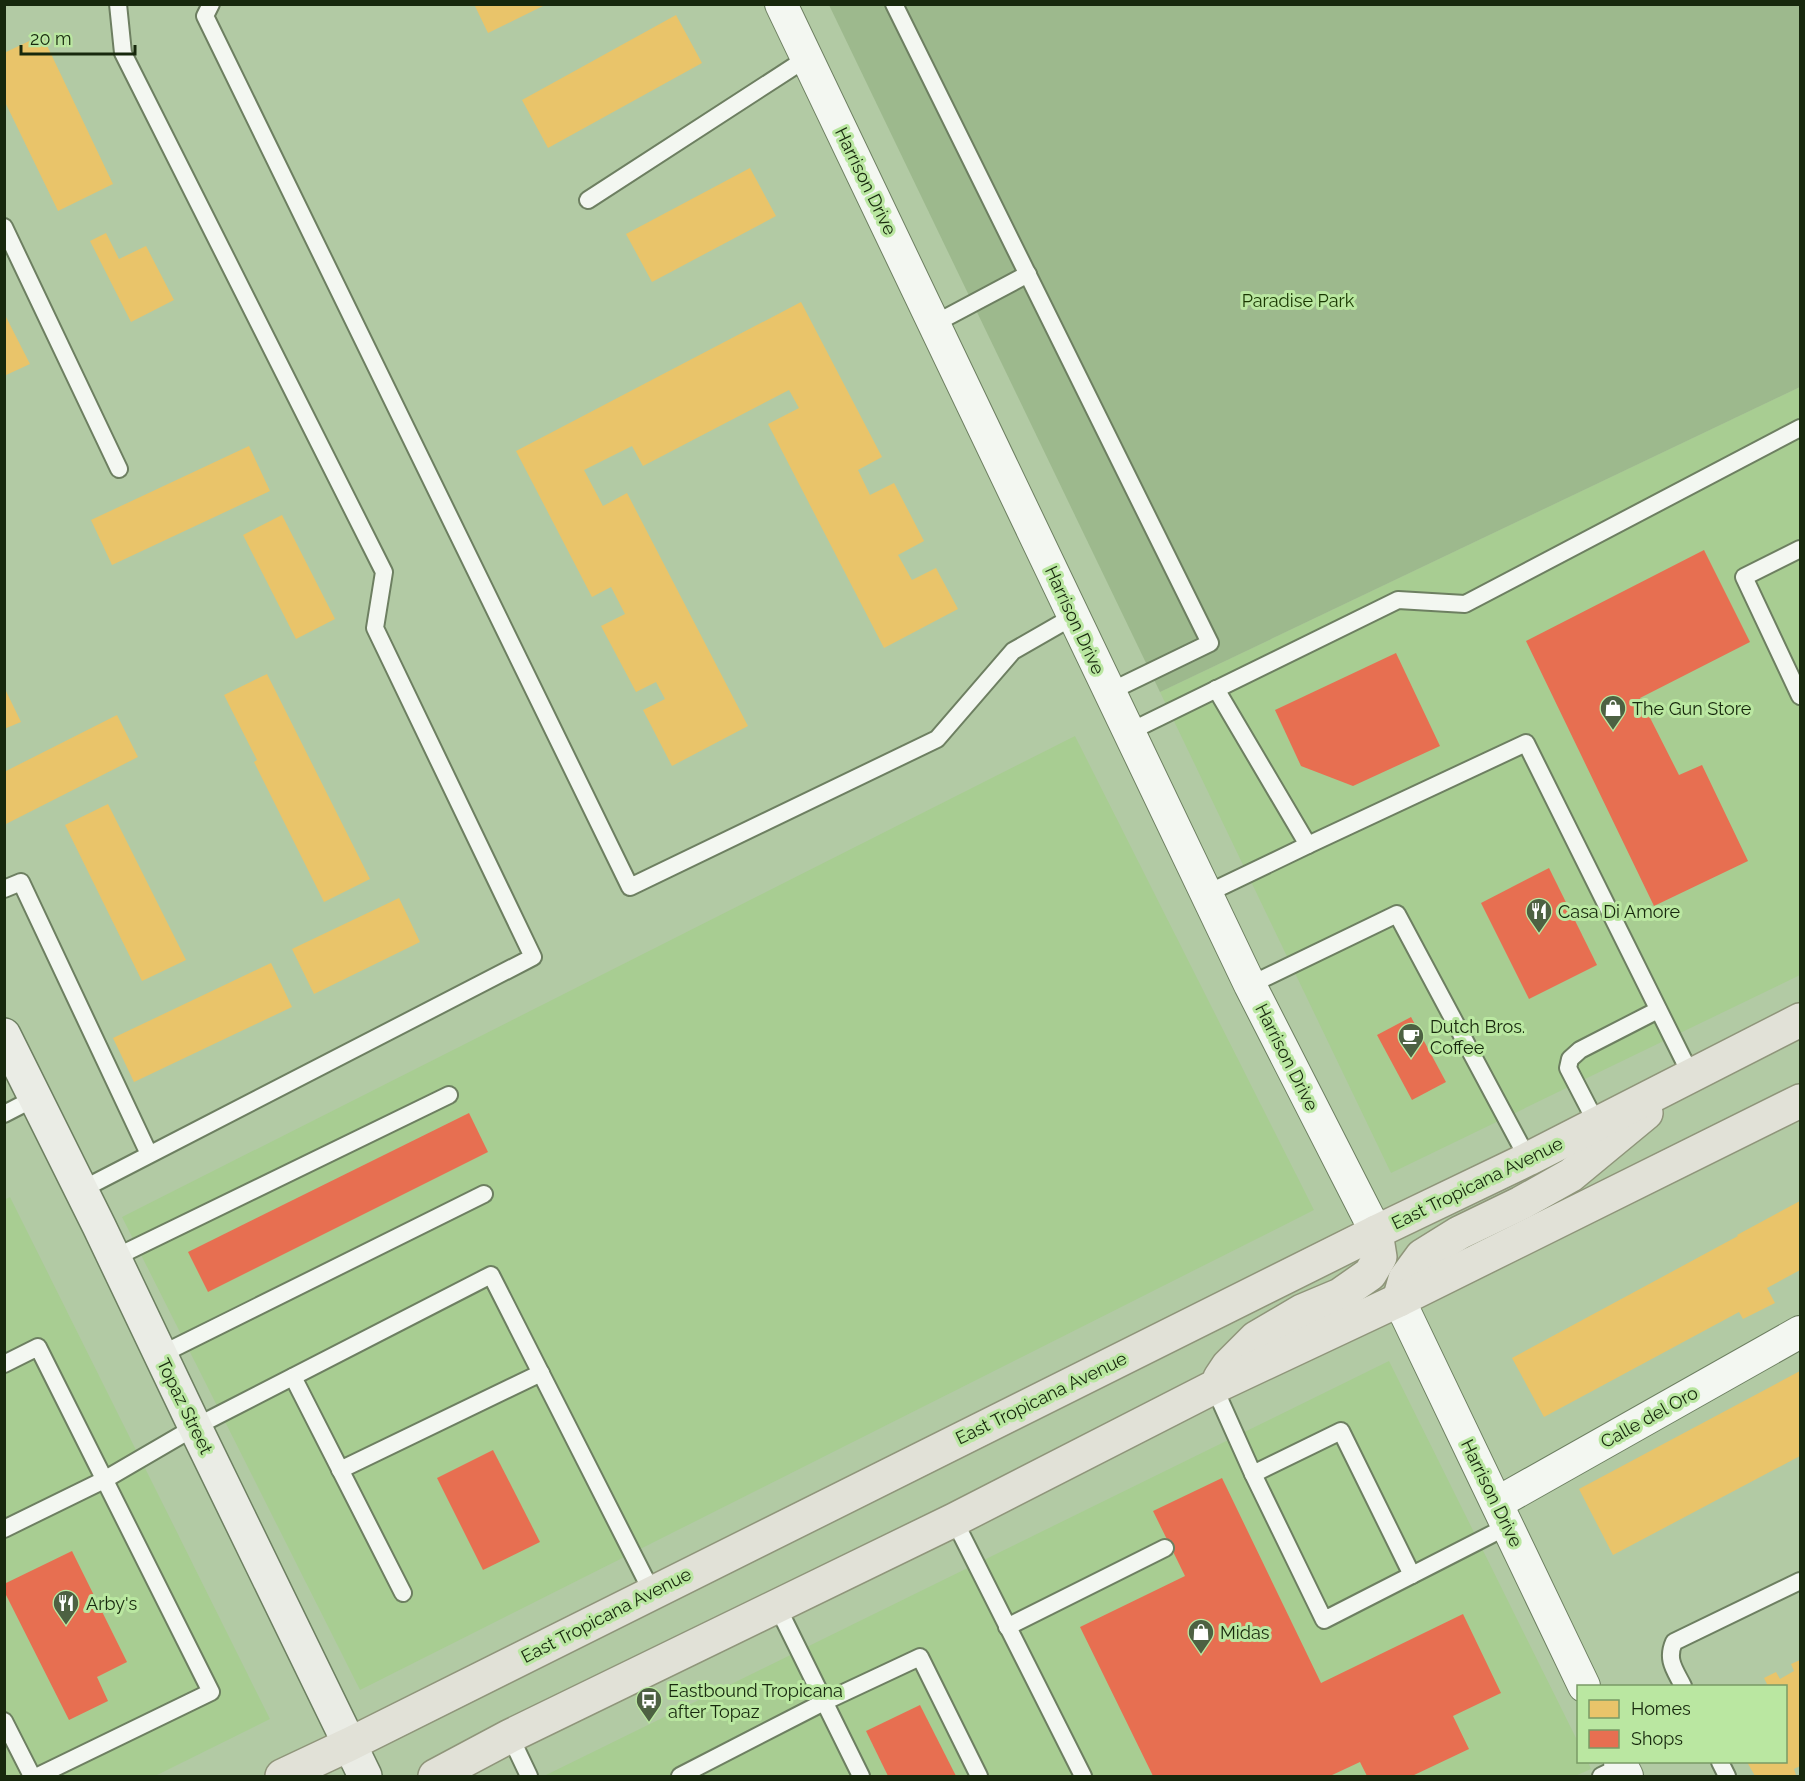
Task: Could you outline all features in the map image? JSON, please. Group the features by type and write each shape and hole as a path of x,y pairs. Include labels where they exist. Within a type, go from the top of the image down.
{"main road":[{"name":"East Tropicana Avenue","path":"282,1776 1376,1232 1528,1159 1800,1020"},
{"path":"1399,1300 1405,1279 1422,1256 1458,1233 1521,1203 1571,1175 1691,1075"},
{"path":"435,1776 954,1520 1214,1387 1399,1300 1800,1101"},
{"path":"1214,1387 1228,1366 1256,1338 1302,1311 1340,1295 1370,1274 1380,1257 1376,1232"}],"street":[{"name":"Harrison Drive","path":"781,4 1250,985 1376,1232"},
{"name":"Topaz Street","path":"4,1035 365,1776"},
{"name":"Harrison Drive","path":"1399,1300 1584,1685"},
{"name":"Calle del Oro","path":"1502,1514 1800,1332"}],"lane":[{"path":"81,1190 533,957 375,628 384,572 123,53 118,4"},
{"path":"211,4 205,16 630,887 937,739 1013,651 1074,616"},
{"path":"894,4 1210,643 1109,692"},
{"path":"588,200 807,58"},
{"path":"4,227 119,469"},
{"path":"934,324 1028,274"},
{"path":"1129,732 1398,600 1465,604 1800,428"},
{"path":"1800,549 1744,577 1800,696"},
{"path":"1216,689 1308,845"},
{"path":"1206,894 1526,743 1691,1075"},
{"path":"4,889 21,882 149,1154"},
{"path":"1250,985 1397,914 1528,1159"},
{"path":"1597,1124 1568,1068 1570,1059 1580,1050 1658,1010"},
{"path":"114,1258 448,1095"},
{"path":"4,1114 35,1098"},
{"path":"160,1355 484,1194"},
{"path":"4,1529 104,1480 195,1427 491,1275 652,1592"},
{"path":"4,1364 38,1347 210,1692 38,1776"},
{"path":"340,1470 541,1373"},
{"path":"293,1377 403,1593"},
{"path":"1214,1387 1253,1474 1324,1620 1412,1575 1502,1514"},
{"path":"1253,1474 1341,1431 1412,1575"},
{"path":"954,1520 1083,1776"},
{"path":"1007,1628 1165,1548"},
{"path":"1683,1685 1671,1661 1670,1651 1674,1642 1800,1581"},
{"path":"777,1606 861,1776"},
{"path":"680,1776 825,1702 920,1657 979,1776"},
{"path":"4,1720 32,1776"},
{"path":"510,1737 529,1776"}],"shaded area":[{"path":"1800,387 1800,975 1391,1173 1160,692"},
{"path":"1075,736 1314,1210 360,1690 122,1217"},
{"path":"10,1197 270,1719 155,1776 5,1776 4,1200"},
{"path":"1389,1361 1577,1740 1577,1763 1588,1763 1591,1769 1575,1776 544,1776"}],"green space":[{"name":"Paradise Park","path":"829,5 1800,5 1800,387 1160,692"}],"building: Homes":[{"path":"474,4 547,4 488,33"},
{"path":"676,15 702,63 548,148 522,100"},
{"path":"42,35 113,184 58,211 4,100 4,53"},
{"path":"750,168 776,216 652,282 626,234"},
{"path":"106,233 119,259 146,246 174,300 131,322 90,241"},
{"path":"801,302 882,457 858,470 870,495 894,483 924,541 898,555 912,580 936,568 958,609 884,648 768,424 799,408 789,390 643,466 632,446 584,470 603,506 627,493 748,726 672,766 643,710 665,699 656,682 636,692 601,626 625,614 611,587 592,597 516,451"},
{"path":"4,313 30,364 4,376"},
{"path":"249,446 270,491 112,565 91,520"},
{"path":"282,515 335,619 296,639 243,535"},
{"path":"267,674 370,879 324,902 254,762 257,760 224,695"},
{"path":"4,687 21,722 4,729"},
{"path":"117,715 138,757 4,825 4,772"},
{"path":"108,804 186,960 142,981 65,825"},
{"path":"399,898 420,942 314,994 292,949"},
{"path":"271,963 292,1007 134,1082 113,1038"},
{"path":"1800,1201 1800,1270 1767,1288 1775,1303 1743,1319 1739,1312 1544,1417 1512,1358"},
{"path":"1800,1371 1800,1456 1613,1555 1579,1489"},
{"path":"1800,1660 1800,1766 1794,1769 1796,1775 1792,1776 1755,1776 1748,1763 1787,1763 1787,1685 1765,1685 1767,1684 1764,1678 1776,1672 1780,1679 1794,1671 1791,1664"}],"building: Shops":[{"name":"The Gun Store","path":"1704,550 1750,642 1640,698 1679,775 1702,765 1748,861 1654,906 1526,641"},
{"path":"1396,653 1440,746 1353,786 1301,766 1275,710"},
{"name":"Casa Di Amore","path":"1549,868 1597,965 1529,999 1481,903"},
{"name":"Dutch Bros. Coffee","path":"1411,1017 1446,1082 1412,1100 1377,1035"},
{"path":"469,1113 488,1152 208,1292 188,1252"},
{"path":"493,1450 540,1542 483,1570 437,1478"},
{"name":"Midas","path":"1222,1478 1321,1683 1463,1614 1501,1693 1453,1716 1469,1749 1412,1776 1367,1776 1360,1762 1330,1776 1153,1776 1080,1627 1185,1576 1153,1511"},
{"name":"Arby's","path":"72,1551 127,1662 97,1677 108,1701 69,1720 4,1591 4,1584"},
{"path":"920,1705 956,1776 888,1776 866,1731"}],"place":[{"name":"The Gun Store","path":"1613,731"},
{"name":"Casa Di Amore","path":"1539,934"},
{"name":"Dutch Bros. Coffee","path":"1411,1059"},
{"name":"Arby's","path":"66,1626"},
{"name":"Midas","path":"1201,1655"},
{"name":"Eastbound Tropicana after Topaz","path":"649,1723"}]}
